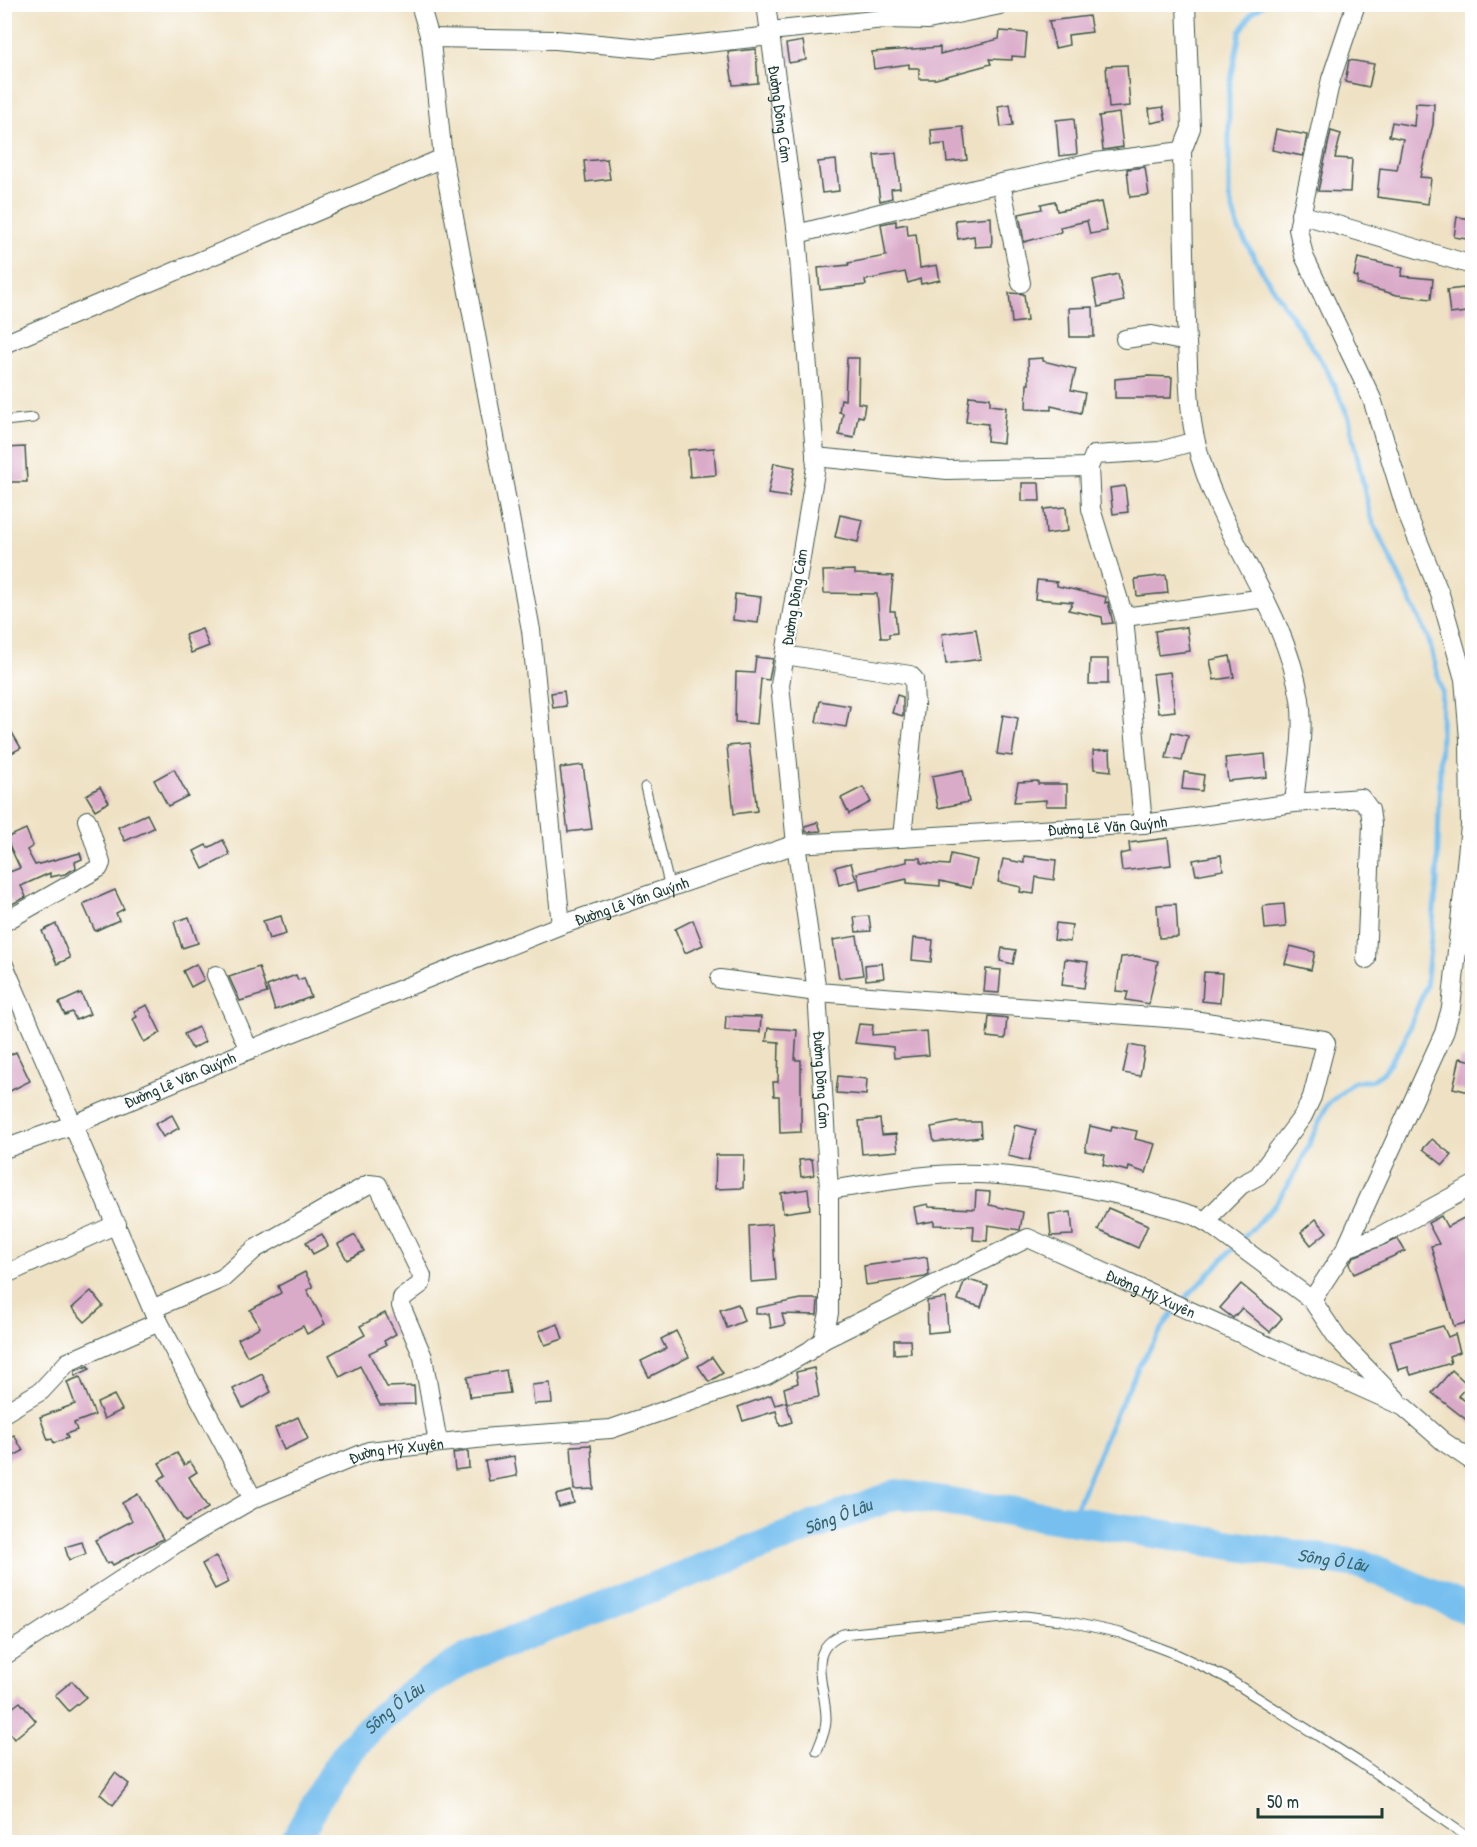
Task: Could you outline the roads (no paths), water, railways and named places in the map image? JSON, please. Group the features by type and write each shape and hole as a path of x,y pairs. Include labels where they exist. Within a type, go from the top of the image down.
{"street":[{"path":"420,4 430,38 443,158 531,630 561,925"},
{"name":"Đường Dõng Cảm","path":"766,4 797,234 816,466 780,685 796,844 817,992 829,1190"},
{"path":"430,38 556,40 654,49 884,19 928,20 1005,4"},
{"path":"1186,4 1191,128 1182,152 1190,409 1195,441 1220,512 1265,598 1285,645 1300,701 1301,725 1294,803"},
{"path":"1312,1300 1346,1248 1438,1048 1451,1008 1470,826 1468,678 1440,594 1408,516 1372,399 1304,256 1298,229 1331,79 1356,4"},
{"path":"797,234 1095,162 1182,152"},
{"path":"4,344 443,158"},
{"path":"1001,183 1021,283"},
{"path":"1300,214 1473,265"},
{"path":"1125,339 1152,335 1187,342"},
{"path":"1143,824 1124,617 1093,519 1089,467 1094,455 1160,451 1195,441"},
{"path":"815,457 947,470 1089,467"},
{"path":"1124,617 1265,598"},
{"path":"785,655 910,675 914,680 915,706 902,838"},
{"name":"Đường Lê Văn Quýnh","path":"4,1149 75,1124 249,1050 561,925 796,844 1143,824 1294,803 1361,798 1370,810 1372,824 1366,959"},
{"path":"4,922 99,868 101,863 87,820"},
{"path":"4,965 156,1315 253,1499"},
{"path":"216,975 249,1050"},
{"path":"720,979 817,992 1193,1020 1324,1040 1326,1042 1325,1053 1308,1108 1303,1116 1258,1176 1241,1185 1208,1223"},
{"path":"823,1340 829,1313 829,1190 927,1175 979,1173 1066,1185 1154,1205 1208,1223 1263,1266 1312,1300 1338,1338 1404,1407"},
{"path":"4,1413 41,1391 68,1362 217,1281 255,1249 369,1184 378,1185 422,1276 421,1284 400,1302 423,1357 438,1443"},
{"path":"1346,1248 1378,1237 1473,1186"},
{"path":"6,1271 117,1224"},
{"name":"Đường Mỹ Xuyên","path":"4,1656 177,1543 253,1499 369,1451 611,1429 767,1375 809,1351 823,1340 1028,1238 1404,1407 1444,1442 1472,1460"}],"lane":[{"path":"4,420 33,418"},
{"path":"645,787 670,888"},
{"path":"817,1751 826,1723 820,1656 832,1638 843,1634 1024,1616 1061,1620 1120,1633 1176,1654 1225,1677 1473,1840"}],"waterway":[{"path":"1071,1520 1112,1422 1141,1362 1175,1309 1275,1205 1297,1170 1327,1105 1354,1081 1371,1081 1383,1073 1403,1043 1426,986 1437,882 1442,692 1428,637 1370,516 1349,418 1327,370 1263,273 1239,230 1229,197 1229,91 1240,32 1252,13 1264,4"},
{"name":"Sông Ô Lâu","path":"295,1842 330,1779 346,1755 367,1731 409,1696 469,1657 897,1494 1364,1565 1472,1611"}]}
